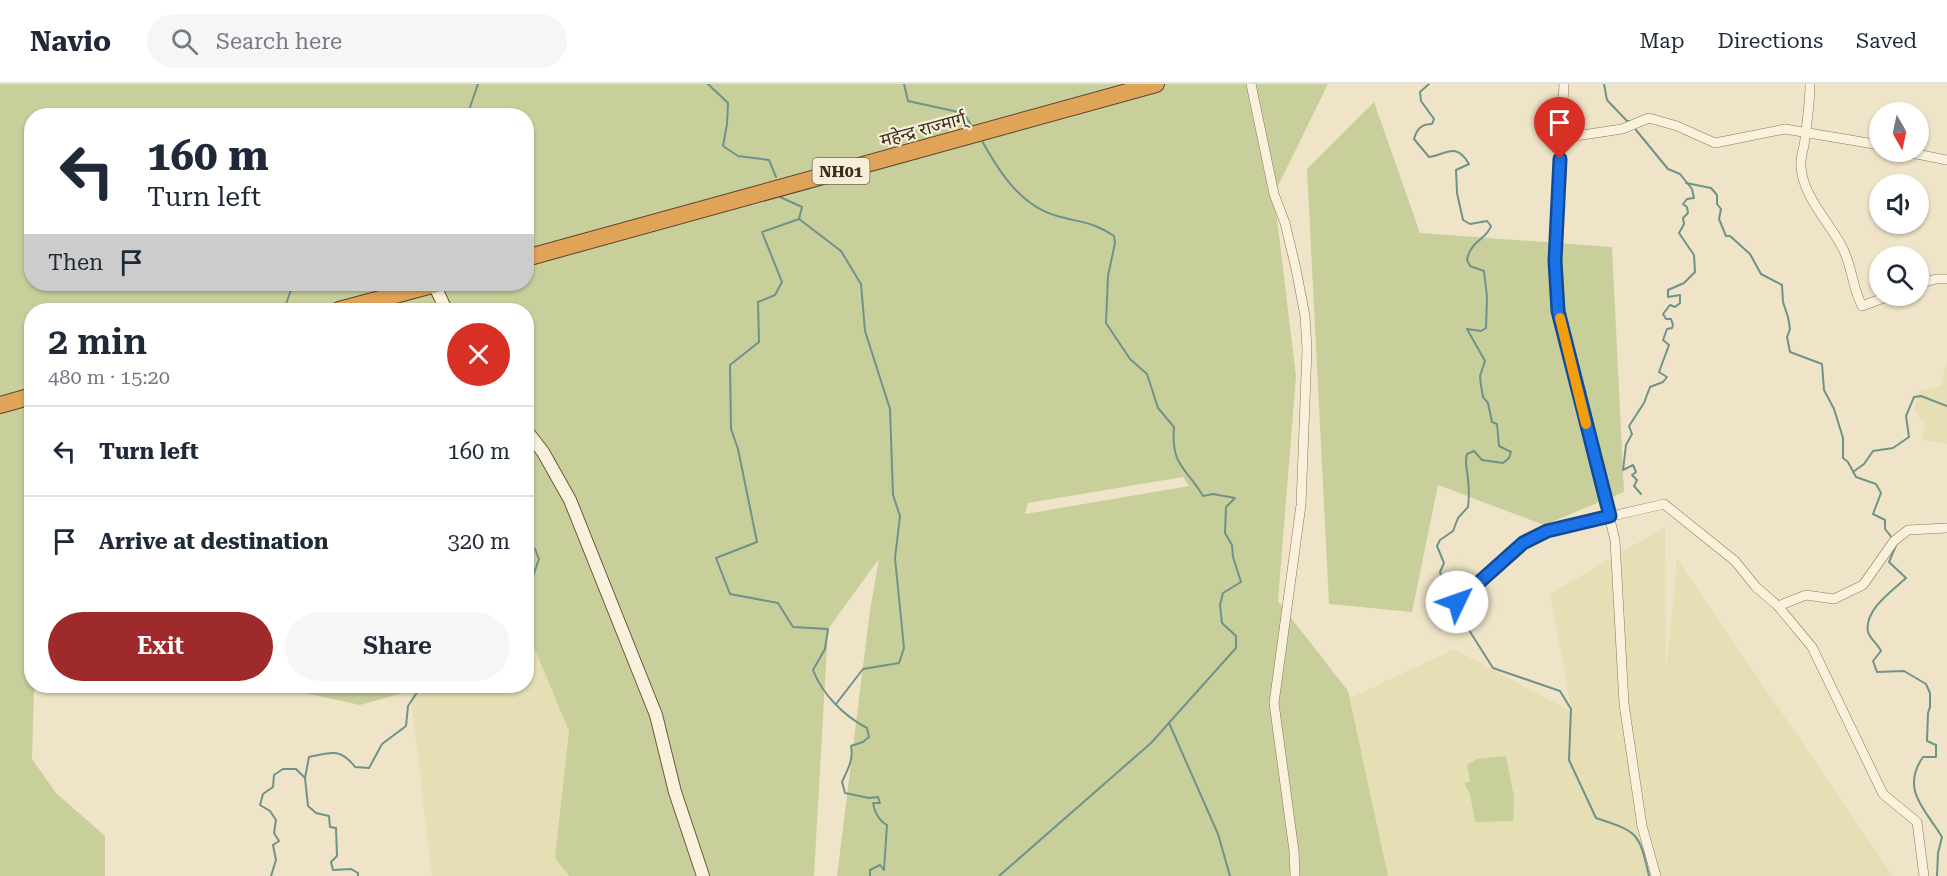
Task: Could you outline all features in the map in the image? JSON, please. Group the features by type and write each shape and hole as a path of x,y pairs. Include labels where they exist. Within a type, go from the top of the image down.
{"highway":[{"name":"महेन्द्र राज्मार्ग्","path":"534,256 1156,84"},
{"path":"365,303 409,291"},
{"path":"0,405 24,398"}],"street":[{"path":"1251,84 1274,194 1285,223 1296,269 1305,316 1307,349 1301,505 1274,703 1289,807 1295,876"},
{"path":"1564,84 1556,222 1558,311 1610,516 1617,556 1622,676 1633,771 1642,826 1656,876"},
{"path":"1810,84 1801,165 1803,177 1819,212 1841,245 1855,292 1862,306 1869,303"},
{"path":"1562,138 1626,128 1649,118 1677,126 1715,143 1785,129 1869,143"},
{"path":"1929,156 1947,160"},
{"path":"1929,281 1947,279"},
{"path":"534,440 570,500 656,715 675,792 704,876"},
{"path":"1457,602 1523,543 1547,531 1664,504 1735,561 1756,587 1778,606 1812,647 1883,795 1917,822 1924,876"},
{"path":"1778,606 1806,595 1834,599 1863,585 1894,541 1908,530 1947,528"}],"shaded area":[{"path":"1947,361 1947,444 1922,440 1925,423 1914,411 1918,391 1941,386"},
{"path":"1665,527 1666,671 1677,559 1893,876 1342,876 1296,724 1454,649 1572,712 1550,594"},
{"path":"534,648 569,731 555,858 568,876 432,876 410,693 534,693"}],"green space":[{"path":"0,84 1328,84 1274,194 1296,376 1278,601 1348,691 1388,876 837,876 870,610 879,559 828,629 814,876 569,876 555,858 569,731 534,648 534,303 24,303 24,693 34,693 32,759 56,793 105,836 105,876 0,876","holes":["1183,477 1189,486 1025,514 1028,503"]},
{"path":"1374,102 1420,233 1612,247 1624,492 1544,525 1438,485 1412,612 1329,604 1307,169"},
{"path":"305,693 403,693 360,705"},
{"path":"1506,756 1514,797 1513,821 1475,822 1470,794 1464,783 1470,782 1467,765 1477,759"}],"waterway":[{"path":"470,108 478,84"},
{"path":"708,84 728,103 723,146 738,156 769,160 776,177"},
{"path":"904,84 908,101 963,113 972,126"},
{"path":"1429,84 1420,92 1421,101 1434,119 1432,124 1420,128 1414,139 1429,157 1451,151 1460,153 1464,157 1469,164 1456,170 1457,193 1463,220 1470,224 1487,221 1491,226 1471,248 1467,260 1470,266 1484,271 1487,297 1486,328 1481,331 1467,329 1485,361 1480,376 1481,386 1492,422 1497,424 1499,446 1511,452 1509,458 1503,463 1482,460 1474,451 1467,454 1468,507 1458,518 1453,531 1440,540 1437,546 1444,563 1440,572 1442,579 1434,586 1437,589 1447,590 1455,608 1493,668 1560,691 1571,709 1569,760 1596,818 1621,827 1635,836 1643,851 1649,876"},
{"path":"1604,84 1607,100 1627,121 1630,121"},
{"path":"1636,130 1668,169 1680,174 1692,189 1694,198 1687,199 1683,204 1687,207 1688,213 1683,218 1684,224 1679,233 1694,255 1695,272 1684,283 1668,290 1668,297 1680,295 1680,303 1675,307 1670,305 1663,314 1666,319 1671,319 1673,325 1672,328 1667,329 1663,340 1669,345 1659,372 1667,377 1663,382 1650,387 1644,403 1629,426 1632,434 1626,445 1623,470 1633,465 1636,472 1632,475 1637,480 1634,486 1641,494"},
{"path":"981,139 1003,174 1032,204 1057,216 1092,225 1114,236 1115,243 1108,276 1106,323 1130,359 1147,374 1158,408 1174,427 1177,458 1203,496 1213,494 1235,498 1226,507 1225,533 1232,545 1233,557 1241,582 1223,593 1220,605 1222,623 1236,636 1236,648 1151,743 999,876"},
{"path":"1686,183 1711,188 1717,195 1717,204 1721,209 1719,219 1726,236 1730,236 1750,254 1761,274 1782,285 1783,302 1790,329 1787,337 1790,352 1822,364 1824,390 1834,409 1843,438 1843,458 1848,462 1856,477 1876,484 1881,493 1873,514 1885,520 1885,529 1893,539"},
{"path":"780,197 802,207 799,219 762,232 782,282 775,295 758,302 759,342 730,365 731,429 738,449 757,542 716,558 730,594 778,603 793,627 828,629 825,649 813,670 828,696 842,711 867,728 869,737 851,746 851,760 842,782 845,793 869,798 878,797 880,803 873,803 874,809 887,825 884,870 880,865 870,870 870,876"},
{"path":"799,219 841,251 861,284 865,331 890,409 893,495 900,516 895,558 904,648 899,663 863,669 836,704"},
{"path":"286,303 291,291"},
{"path":"1853,472 1864,464 1873,451 1893,448 1909,437 1906,416 1914,397 1921,396 1947,406"},
{"path":"1897,543 1889,562 1906,578 1880,602 1870,616 1868,632 1881,651 1873,661 1877,672 1904,671 1926,684 1930,693 1927,741 1936,745 1936,757 1923,757 1914,780 1918,799 1942,837 1938,853 1937,876"},
{"path":"534,548 539,559 534,573"},
{"path":"271,876 276,860 273,845 279,841 274,833 276,820 270,811 260,805 263,794 273,787 274,775 283,769 296,769 305,778 309,757 330,753 340,754 355,767 369,768 382,744 406,726 408,706 417,693"},
{"path":"1169,723 1218,834 1230,876"},
{"path":"305,778 308,806 316,813 329,816 330,827 336,828 337,856 331,862 333,870 351,869 358,873 358,876"}],"slow traffic":[{"path":"1560,318 1586,424"}],"route":[{"path":"1457,602 1523,543 1547,531 1610,516 1567,354 1558,311 1555,261 1560,159"}]}
